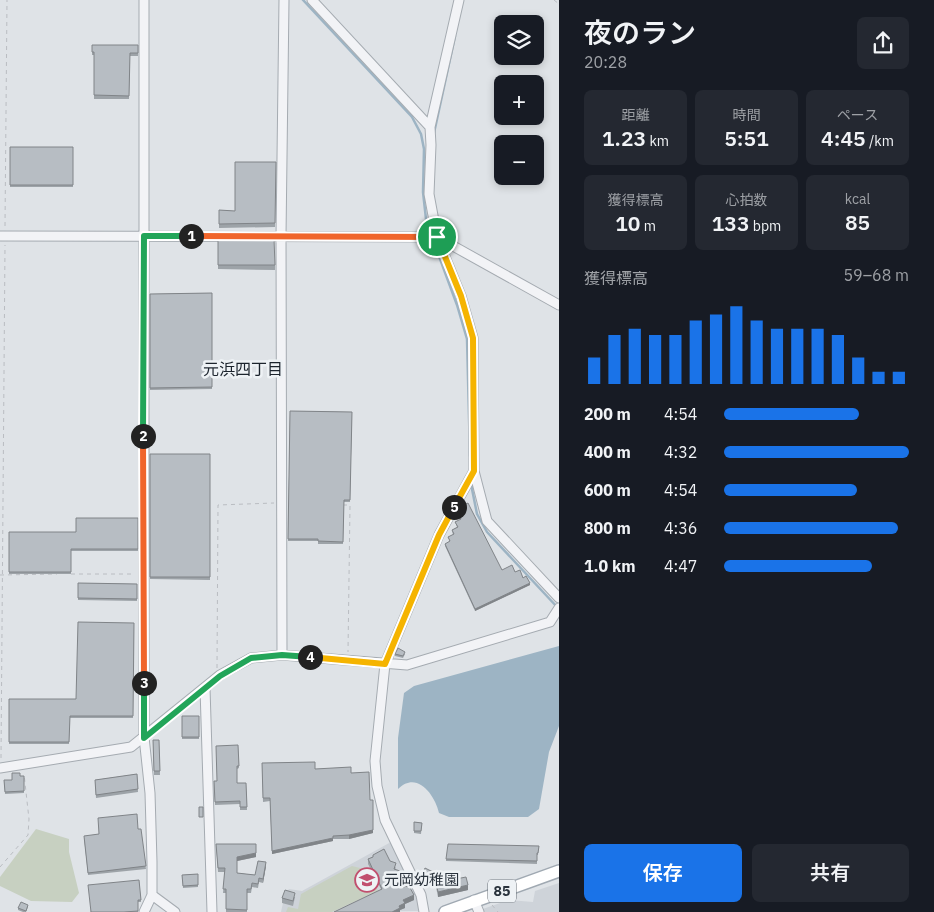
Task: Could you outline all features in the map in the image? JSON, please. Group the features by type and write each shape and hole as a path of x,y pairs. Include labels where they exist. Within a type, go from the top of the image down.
{"main road":[{"name":"85","path":"444,912 559,871"}],"street":[{"path":"144,0 144,738 150,793 152,895 144,912"},
{"path":"282,655 281,236 284,0"},
{"path":"312,0 430,127"},
{"path":"459,0 430,127 429,194 434,237 461,296 473,338 474,471 487,521 559,598"},
{"path":"3,236 434,237 559,305"},
{"path":"424,912 422,895 385,820 377,786 375,761 385,664 439,535 474,471"},
{"path":"1,767 131,748 220,676 251,658 282,655 407,665 550,622 559,608"},
{"path":"205,688 212,912"},
{"path":"152,895 175,912"},
{"path":"474,900 478,912"}],"path":[{"path":"1,767 3,236 7,0"},
{"path":"554,0 559,4"},
{"path":"1,574 59,574"},
{"path":"68,574 143,574"},
{"path":"0,867 28,835 29,819 23,764"}],"shaded area":[{"name":"元岡幼稚園","path":"391,842 418,896 418,911 281,912 285,894 289,889 302,891"},
{"path":"559,883 559,912 474,912 509,900 533,902 535,891"}],"green space":[{"path":"36,829 69,839 69,852 79,893 72,902 31,901 0,886 0,877"},
{"path":"352,866 368,870 378,891 332,912 286,912 288,907 298,909 301,894"}],"water":[{"path":"559,646 559,726 549,752 539,809 528,817 449,817 439,813 434,799 418,783 405,784 398,789 398,738 404,693 414,686"}],"building":[{"path":"92,45 138,45 138,53 130,53 129,96 94,95 94,52 92,52"},
{"path":"10,147 73,147 73,185 10,185"},
{"path":"235,162 276,162 275,223 219,224 219,210 235,211"},
{"path":"218,238 274,239 275,265 218,265"},
{"path":"212,293 212,387 150,388 150,294"},
{"path":"290,411 352,412 350,500 344,500 343,542 318,541 318,539 288,539"},
{"path":"150,454 210,454 210,577 150,577"},
{"path":"468,503 502,570 512,565 515,572 520,570 523,578 526,576 530,583 475,609 445,544 450,541 448,537 454,534 452,530 458,527 455,522 461,519 459,515 465,512 462,506"},
{"path":"76,518 138,518 138,549 71,549 71,572 9,572 9,532 76,532"},
{"path":"78,583 137,584 137,599 78,598"},
{"path":"78,622 134,623 133,716 70,716 69,742 9,742 9,699 76,699"},
{"path":"398,648 405,652 403,656 395,654"},
{"path":"182,716 199,716 199,737 182,737"},
{"path":"153,740 159,740 160,771 154,771"},
{"path":"238,745 239,766 237,766 237,783 246,783 247,807 240,807 240,801 215,802 214,781 217,781 216,746"},
{"path":"315,762 315,769 351,767 351,773 369,772 370,800 373,800 373,830 333,836 333,838 272,851 270,798 263,798 262,763"},
{"path":"12,773 20,773 20,776 24,776 24,791 5,792 4,780 12,780"},
{"path":"137,774 138,789 96,795 95,780"},
{"path":"199,807 203,807 203,817 199,817"},
{"path":"137,814 138,829 141,829 146,866 88,873 84,836 99,834 98,818"},
{"path":"414,822 422,823 421,831 414,831"},
{"path":"216,844 256,844 256,853 237,857 237,873 255,875 258,861 266,862 263,879 259,878 258,884 252,883 251,889 247,889 247,910 226,909 226,889 223,889 225,868 218,868"},
{"path":"448,844 539,846 537,861 446,859"},
{"path":"384,849 390,861 396,863 394,869 400,871 398,877 402,887 409,886 414,895 403,900 405,903 392,912 334,912 382,889 368,859"},
{"path":"425,868 433,872 430,879 422,875"},
{"path":"454,872 456,879 466,877 468,885 438,892 435,877"},
{"path":"198,874 198,885 183,886 182,875"},
{"path":"139,880 141,900 138,900 138,911 91,912 88,885"},
{"path":"285,890 295,893 293,901 282,898"},
{"path":"21,902 28,905 26,911 18,908"}],"waterway":[{"path":"303,0 412,117 421,134 424,149 423,192 426,219 432,235"},
{"path":"434,133 455,36"},
{"path":"433,240 457,305 467,339 470,456"},
{"path":"471,484 477,514 487,532 558,608"}],"place":[{"name":"元岡幼稚園","path":"367,880"}],"district":[{"name":"元浜四丁目","path":"243,369"}],"route":[{"path":"144,236 437,237 461,296 473,338 474,471 439,535 385,664 282,655 251,658 220,676 144,738 144,236"}]}
